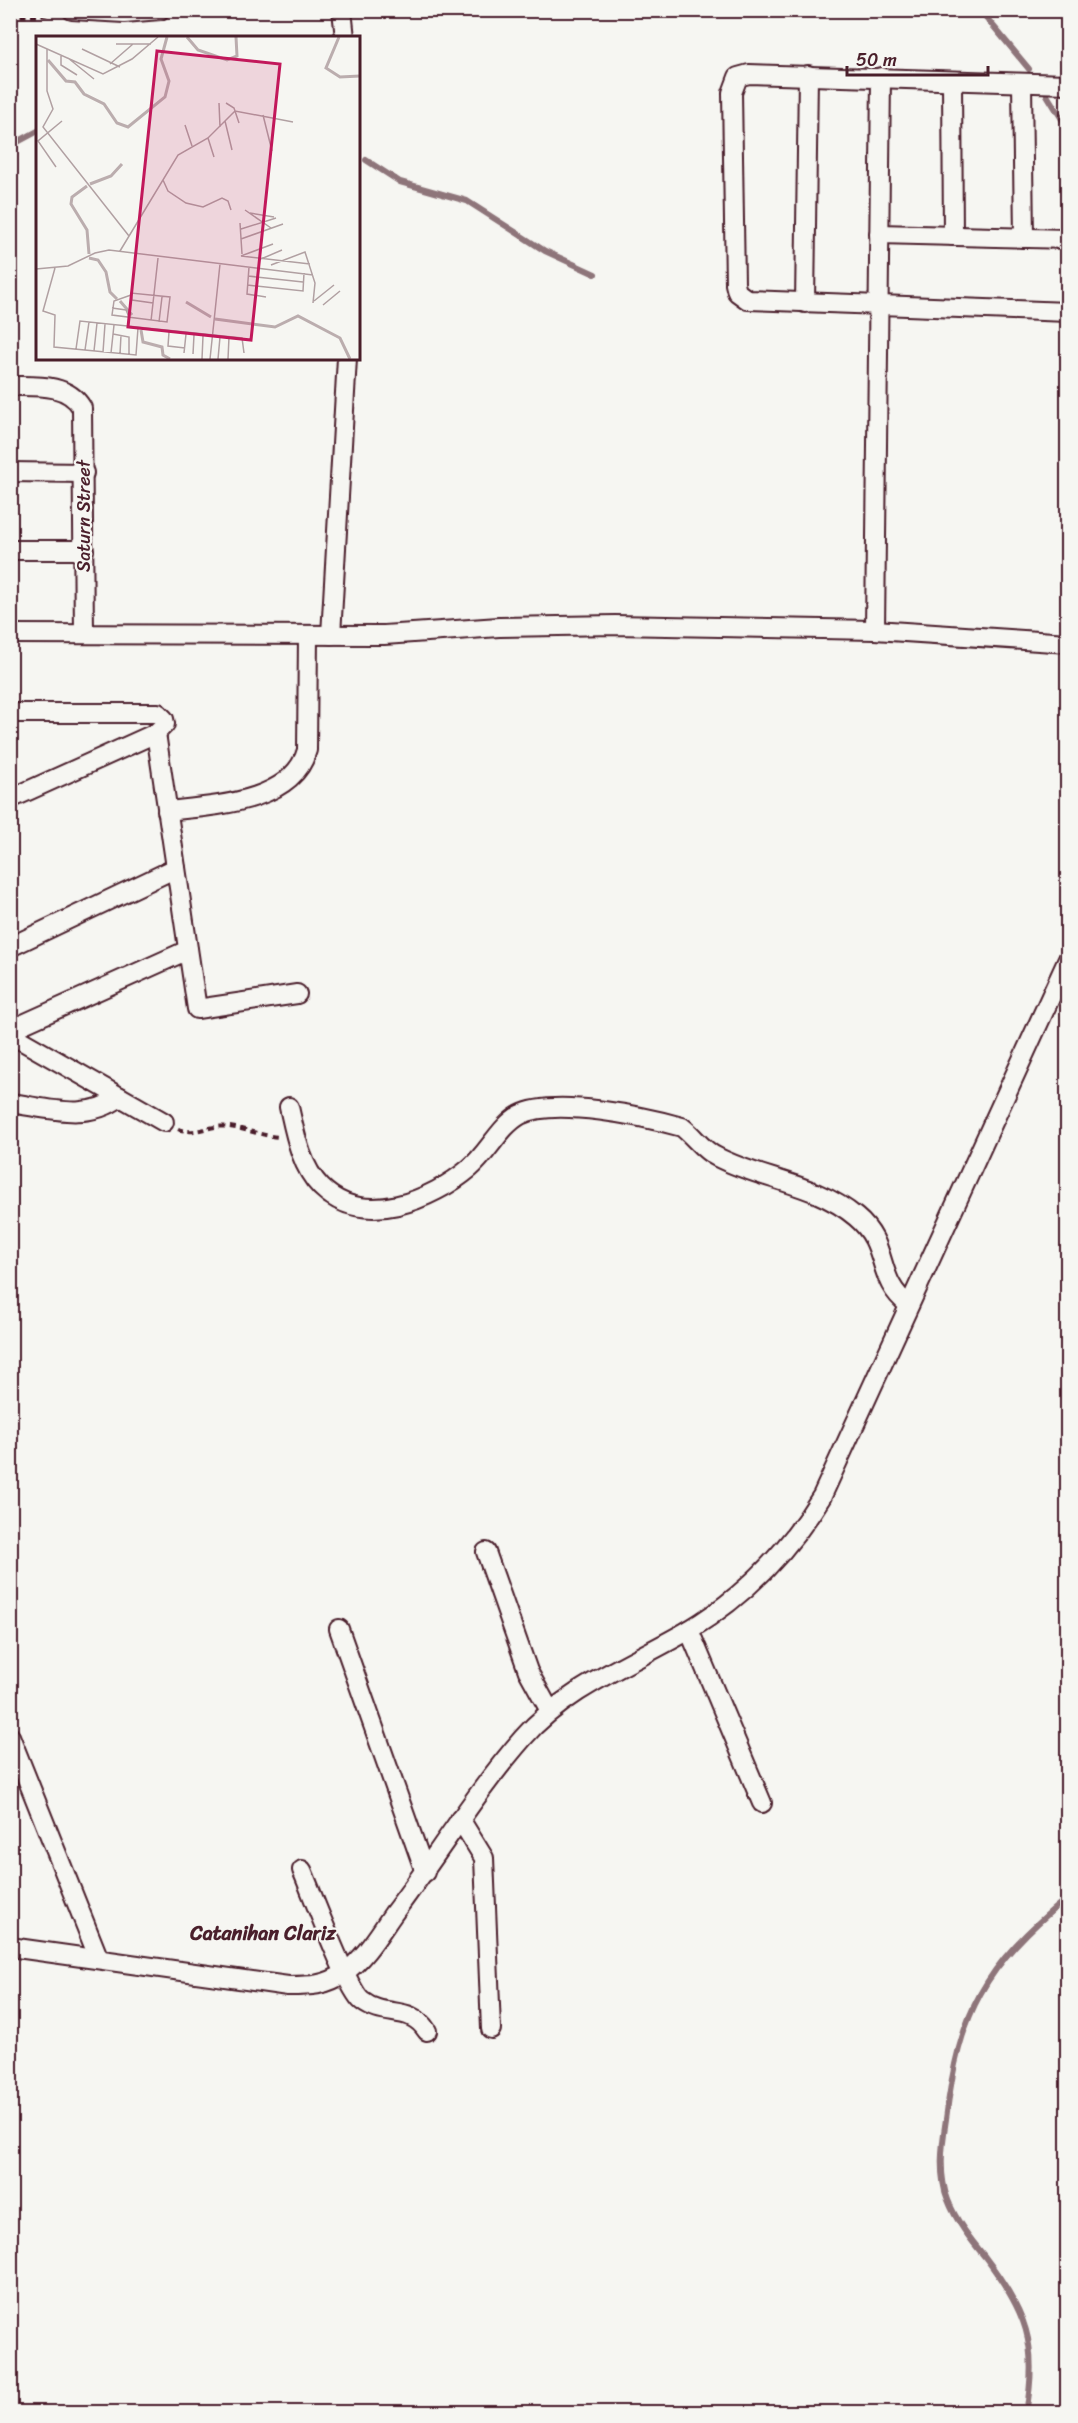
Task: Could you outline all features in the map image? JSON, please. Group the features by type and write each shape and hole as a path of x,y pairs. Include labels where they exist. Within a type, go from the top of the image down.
{"street":[{"path":"72,10 124,14 160,10"},
{"path":"342,10 345,36"},
{"path":"1068,84 881,77 742,75 734,83 732,93 737,292 748,300 1068,312"},
{"path":"805,303 808,75"},
{"path":"875,630 881,77"},
{"path":"952,81 953,236"},
{"path":"1022,83 1024,238"},
{"path":"879,234 1068,239"},
{"path":"332,635 347,360"},
{"name":"Saturn Street","path":"10,386 52,388 67,392 76,398 82,408 84,634"},
{"path":"10,472 84,473"},
{"path":"10,550 84,550"},
{"path":"10,634 384,635 555,625 875,630 1068,644"},
{"path":"167,811 222,805 251,798 289,779 303,765 307,750 308,635"},
{"path":"10,713 158,713 164,719 165,724 156,734 10,800"},
{"path":"156,734 197,1009 297,994"},
{"path":"10,947 176,868"},
{"path":"10,1032 188,950"},
{"path":"10,1947 288,1986 327,1984 345,1972 362,1956 425,1872 500,1765 550,1711 604,1676 689,1630 733,1601 799,1534 822,1496 1068,960"},
{"path":"10,1032 164,1122"},
{"path":"10,1103 79,1113 109,1105 120,1097"},
{"path":"289,1107 301,1153 320,1186 336,1199 352,1205 375,1208 419,1200 439,1190 471,1168 519,1116 536,1110 559,1108 605,1112 682,1127 704,1150 719,1158 798,1186 855,1216 871,1232 878,1244 890,1286 909,1305"},
{"path":"486,1552 528,1671 550,1711"},
{"path":"339,1629 425,1872"},
{"path":"689,1630 762,1803"},
{"path":"10,1736 99,1959"},
{"path":"460,1819 477,1844 485,1866 491,2029"},
{"path":"302,1870 345,1972 360,1999 383,2011 415,2017 427,2031"}],"path":[{"path":"10,16 38,16 60,10"},
{"path":"164,1122 184,1131 229,1127 268,1136 296,1135"}],"waterway":[{"path":"980,10 1029,69"},
{"path":"1047,95 1068,129"},
{"path":"10,146 36,132"},
{"path":"366,160 400,182 467,201 545,251 595,274"},
{"path":"1026,2412 1031,2367 1026,2330 1011,2295 951,2208 943,2180 942,2149 959,2049 968,2020 980,1994 996,1969 1015,1946 1068,1897"},
{"path":"434,2412 462,2408 490,2412"}],"district":[{"name":"Catanihan Clariz","path":"263,1933"}]}
